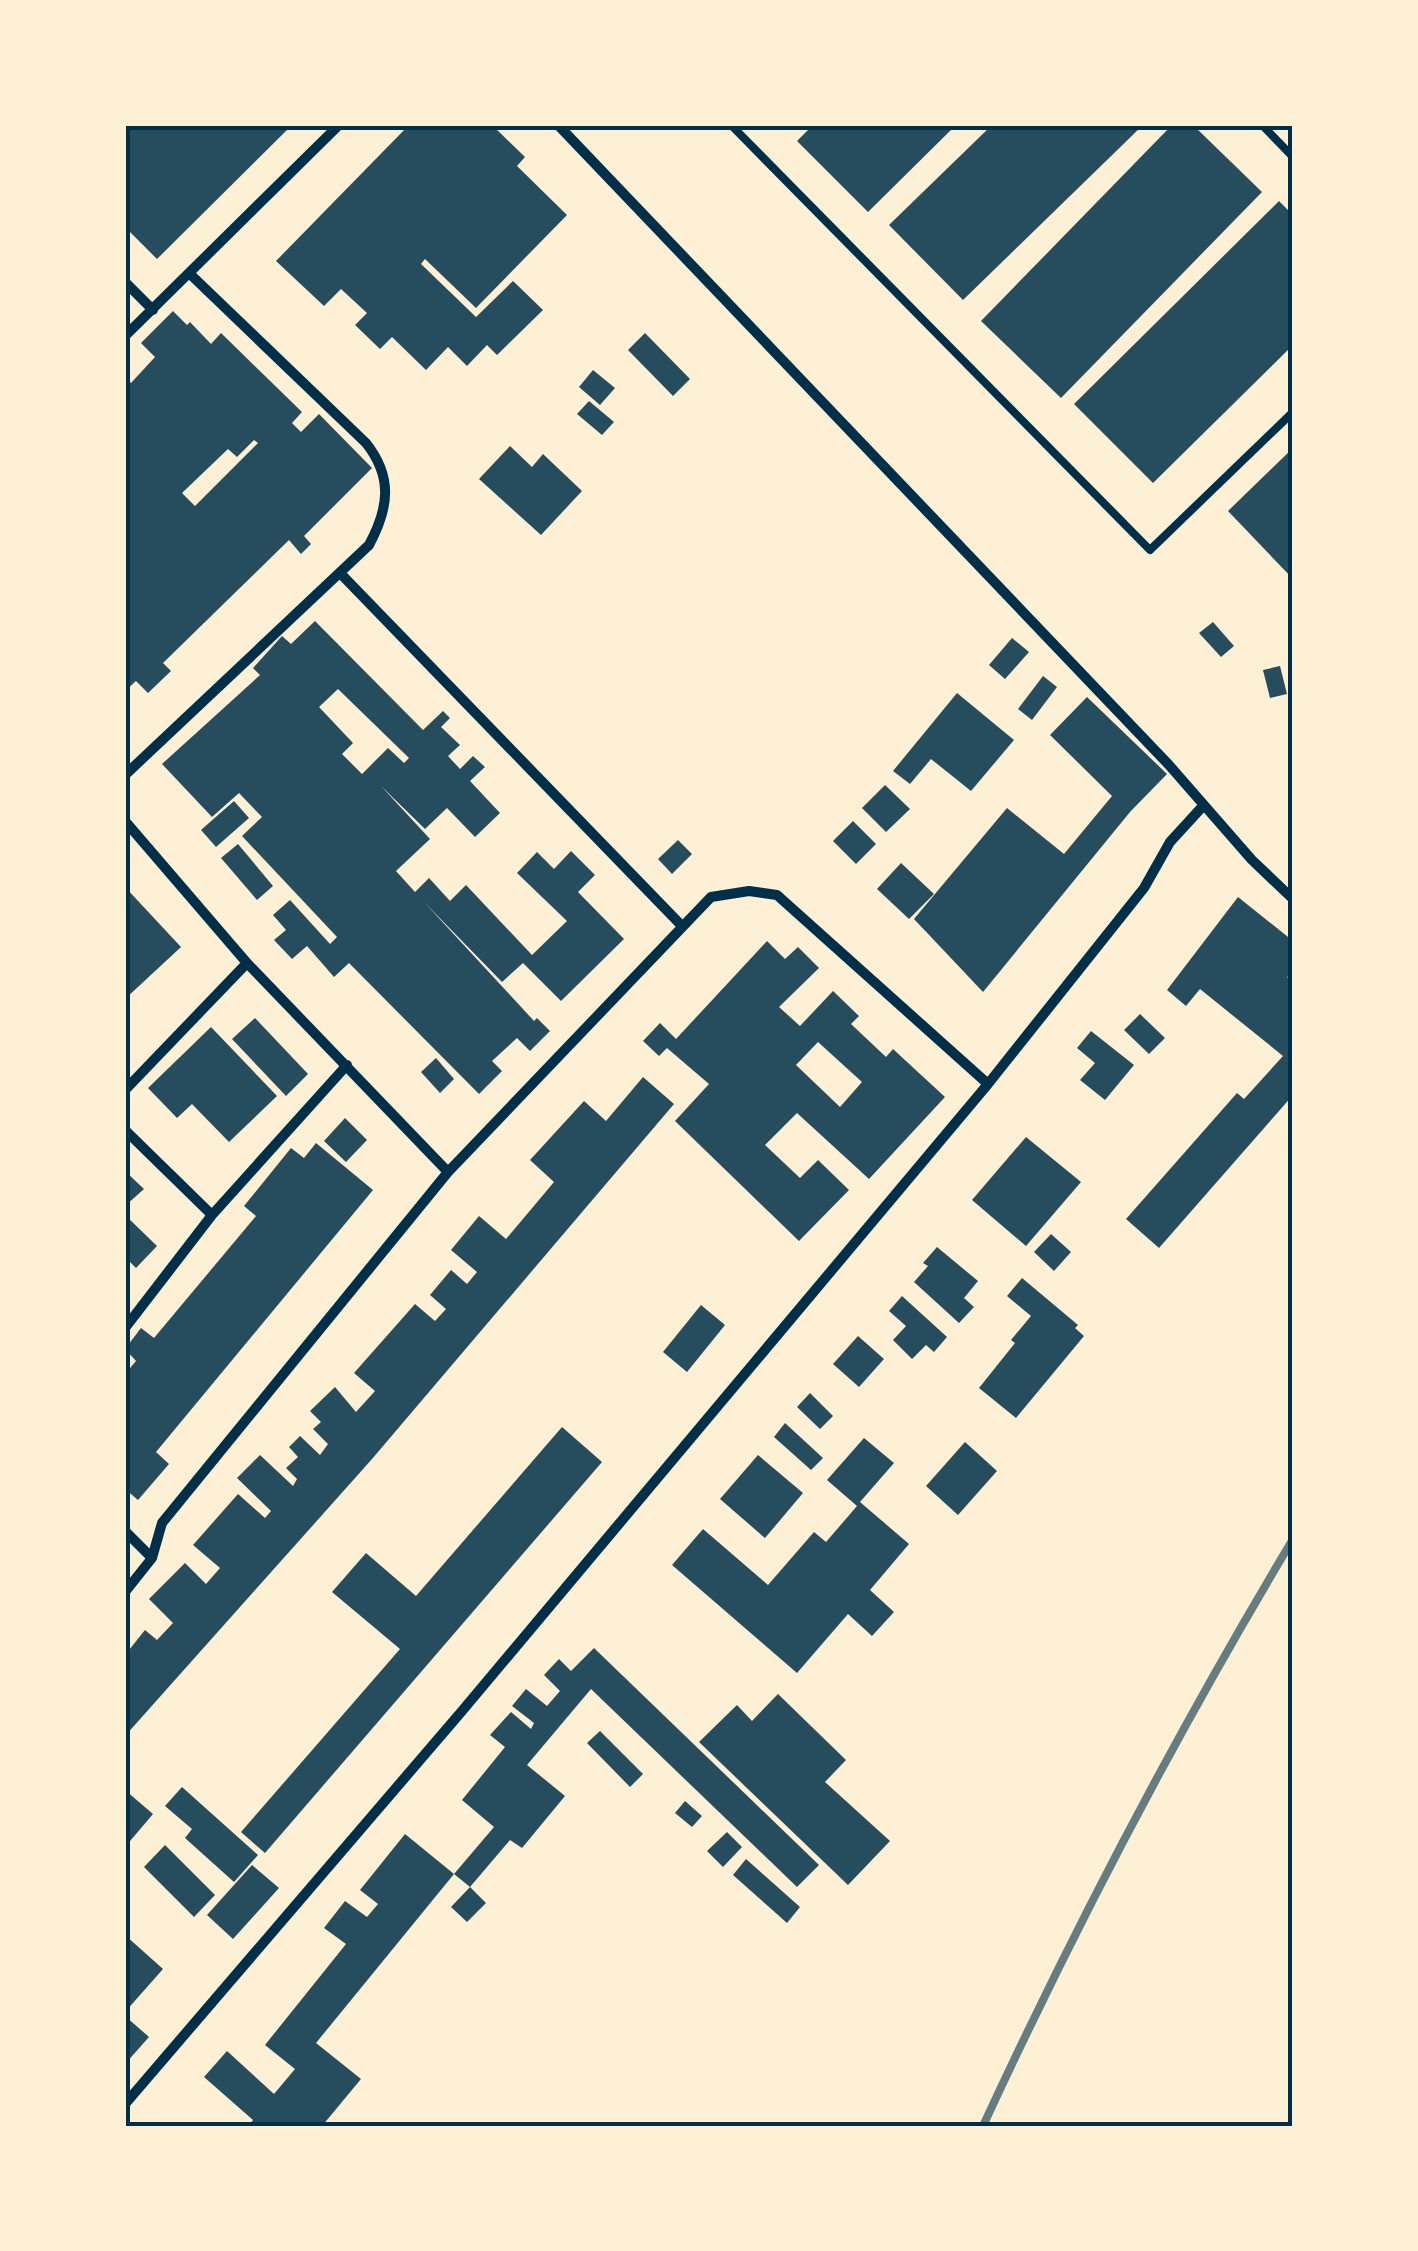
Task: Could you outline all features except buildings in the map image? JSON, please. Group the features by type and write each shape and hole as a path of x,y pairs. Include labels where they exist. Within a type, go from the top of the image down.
{"street":[{"path":"125,336 340,125"},
{"path":"558,125 1293,899"},
{"path":"125,775 369,544 378,528 387,483 381,465 366,443 190,274"},
{"path":"125,282 154,310"},
{"path":"340,573 681,925"},
{"path":"125,2104 462,1712 988,1084 1144,888 1170,842 1202,806"},
{"path":"125,821 247,963 448,1172"},
{"path":"125,1592 152,1558 162,1523 448,1172 711,896 749,891 776,895 988,1084"},
{"path":"125,1090 247,963"},
{"path":"125,1328 212,1215 347,1065"},
{"path":"125,1130 212,1215"},
{"path":"125,1532 152,1558"}],"lane":[{"path":"730,125 1150,550 1293,412"},
{"path":"1262,125 1293,156"}],"railway":[{"path":"983,2126 1130,1828 1293,1539"}]}
